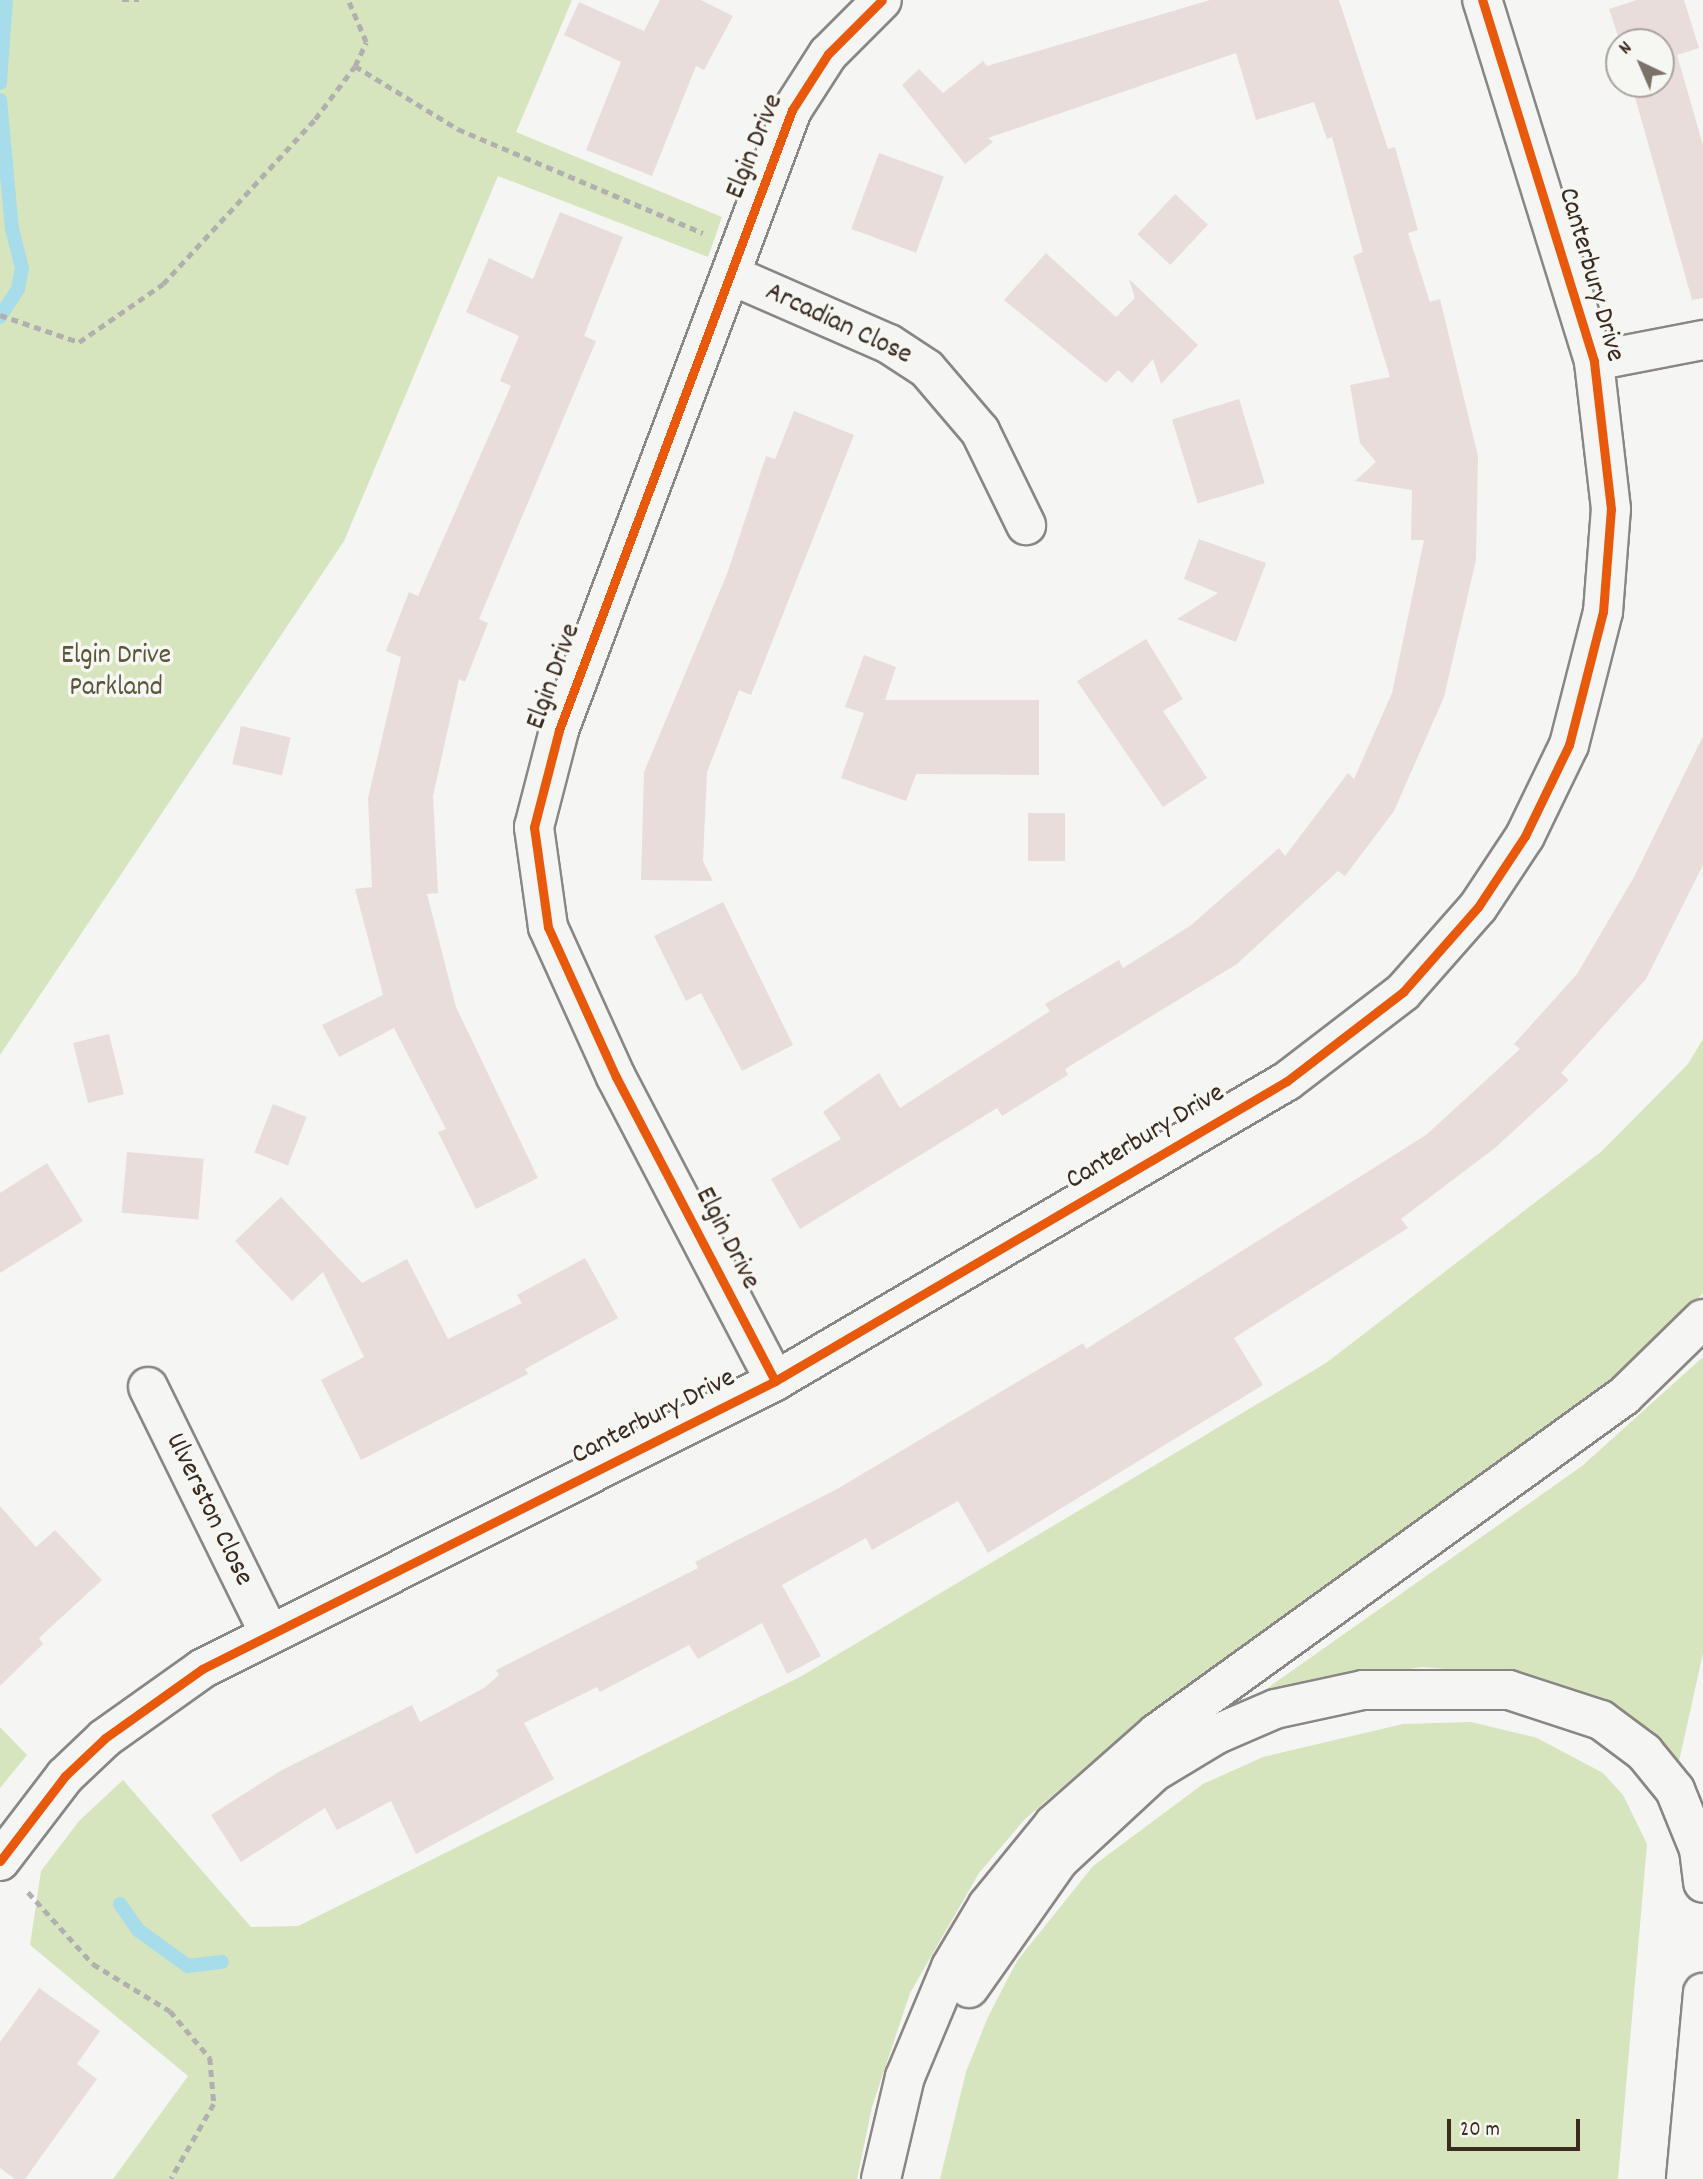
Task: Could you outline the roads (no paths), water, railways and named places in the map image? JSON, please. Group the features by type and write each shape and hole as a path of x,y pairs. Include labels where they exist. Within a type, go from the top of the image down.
{"street":[{"name":"Elgin Drive","path":"775,1381 617,1077 554,939 534,846 538,793 559,730 792,110 828,54 882,0"},
{"name":"Canterbury Drive","path":"1,1859 65,1776 105,1738 202,1669 775,1381 1308,1068 1404,992 1478,907 1544,800 1591,675 1611,509 1594,361 1482,0"},
{"name":"Arcadian Close","path":"736,261 889,344 927,369 980,431 1026,525"},
{"path":"1594,361 1703,340"},
{"path":"881,2179 905,2077 951,1968 988,1905 1054,1824 1157,1733 1613,1404 1703,1318"},
{"name":"Ulverston Close","path":"148,1387 269,1633"},
{"path":"905,2179 932,2075 964,1996 1036,1887 1154,1772 1217,1734 1275,1709 1363,1690 1429,1686 1509,1690 1576,1708 1623,1734 1661,1769 1688,1818 1703,1883"},
{"path":"1686,2179 1703,1993"}],"waterway":[{"path":"0,83 6,0"},
{"path":"0,100 12,229 22,268 18,289 0,317"},
{"path":"120,1904 138,1930 188,1966 222,1962"}],"park label":[{"name":"Elgin Drive Parkland","path":"116,673"}]}
